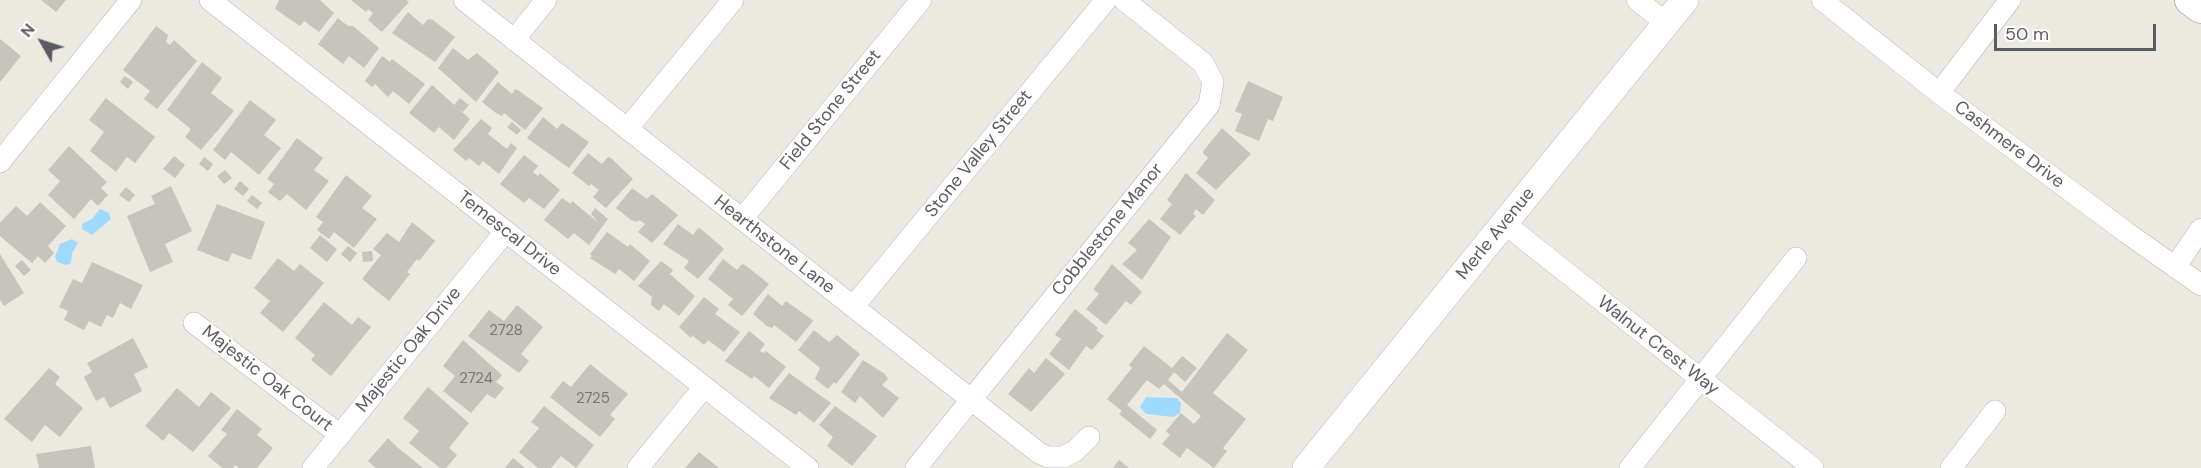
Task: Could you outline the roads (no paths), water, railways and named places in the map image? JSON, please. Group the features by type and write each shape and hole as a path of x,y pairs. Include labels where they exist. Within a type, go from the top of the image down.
{"main road":[{"path":"2190,0 2201,9"}],"street":[{"path":"1,160 131,0"},
{"name":"Temescal Drive","path":"210,0 808,468"},
{"name":"Hearthstone Lane","path":"464,0 1039,453 1048,457 1063,457 1075,452 1089,437"},
{"path":"514,40 546,0"},
{"path":"627,129 733,0"},
{"name":"Field Stone Street","path":"742,219 921,0"},
{"name":"Stone Valley Street","path":"853,307 1106,0"},
{"name":"Cobblestone Manor","path":"916,468 1209,105 1213,82 1203,63 1124,0"},
{"path":"1637,0 1666,23"},
{"name":"Merle Avenue","path":"1306,468 1685,0"},
{"name":"Cashmere Drive","path":"1822,0 1939,93 2201,285"},
{"path":"1939,93 2010,0"},
{"name":"Walnut Crest Way","path":"1504,223 1813,468"},
{"path":"2175,267 2201,229"},
{"name":"Majestic Oak Drive","path":"314,468 505,232"},
{"path":"1630,468 1796,258"},
{"name":"Majestic Oak Court","path":"194,323 340,435"},
{"path":"639,468 704,387"},
{"path":"1951,468 1995,411"}],"water":[{"path":"100,209 109,213 111,219 92,235 82,229 82,224 92,219"},
{"path":"72,239 78,243 72,253 71,263 66,265 57,262 55,257 60,244"},
{"path":"1146,397 1177,398 1181,403 1180,413 1173,417 1146,414 1140,407"}]}
